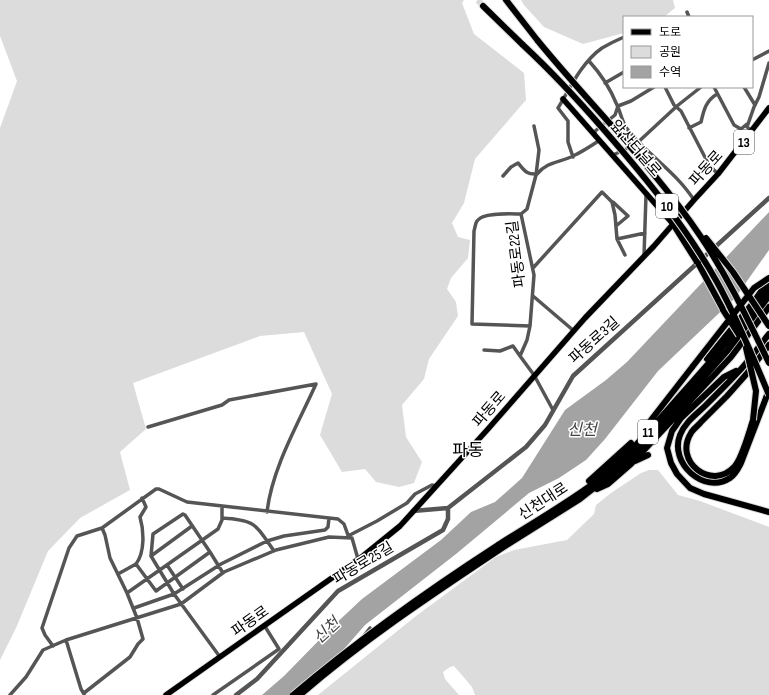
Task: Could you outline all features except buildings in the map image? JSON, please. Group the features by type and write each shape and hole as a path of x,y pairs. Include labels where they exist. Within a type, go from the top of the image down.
{"highway":[{"name":"앞산터널로","path":"506,0 538,41 651,172 686,216 716,260 769,363"},
{"name":"앞산터널로","path":"484,6 550,70 632,162 664,202 713,275 769,395"},
{"path":"686,216 700,230 721,256 769,326"},
{"path":"673,224 698,263 724,312 741,335 756,391 753,420 735,466 729,472 722,475 707,475 695,468 686,455 691,433 747,375 769,345"},
{"path":"643,432 754,288 769,279"},
{"name":"11","path":"560,505 593,478 643,432 724,339 769,279"},
{"name":"신천대로","path":"300,695 325,674 419,604 500,546 590,486 613,467 637,443 724,346 769,288"},
{"name":"신천대로","path":"293,695 326,668 424,594 500,546 580,499 616,471 641,446 741,335 769,296"},
{"name":"11","path":"580,499 608,484 631,464 731,357 769,307"},
{"path":"724,312 733,320 742,317"},
{"path":"724,312 726,329 724,339"},
{"path":"769,334 743,367 684,426 677,445 683,464 690,473 699,479 712,482 722,482 731,478 736,473 742,463 769,390"},
{"path":"743,367 724,377 681,418 672,431 667,448 671,463 677,474 690,488 704,494 769,512"},
{"path":"663,437 672,421"},
{"path":"631,464 648,455"}],"main road":[{"path":"563,98 600,140"},
{"name":"파동로","path":"166,695 358,559 400,526 574,330 644,256 718,174 769,108"},
{"path":"613,156 673,224"}],"street":[{"path":"687,12 689,16"},
{"path":"573,157 568,142 568,121 558,108 574,78 589,61 601,49 623,38"},
{"path":"753,59 769,50"},
{"path":"589,61 605,83 618,106 620,116 627,129 638,142 674,176 694,200"},
{"path":"714,88 734,125 742,129 748,124 759,97 769,64"},
{"path":"605,83 623,73"},
{"path":"618,106 631,101 652,88"},
{"path":"666,88 709,165 718,174"},
{"path":"618,106 615,115 594,132 613,156 638,142 677,106 700,88"},
{"path":"745,88 755,105"},
{"path":"689,128 701,122 705,106 710,98 717,94"},
{"path":"748,124 747,127 752,131"},
{"name":"파동로22길","path":"520,356 527,340 533,296 533,268 522,214 527,209 537,174 539,150 534,126"},
{"path":"503,176 511,167 518,163 524,171 530,174 537,174 542,168 550,163 573,157 600,140"},
{"path":"533,268 602,192 628,216 616,226"},
{"path":"644,256 646,193"},
{"name":"파동로3길","path":"448,508 526,447 545,425 573,376 769,198"},
{"path":"612,202 617,239 625,255"},
{"path":"522,214 486,216 476,222 474,231 472,324 530,326"},
{"path":"617,239 645,233"},
{"path":"533,296 574,330"},
{"path":"484,350 500,351 513,346 534,376 553,410"},
{"path":"148,427 222,405 229,400 316,384 276,470 267,512"},
{"path":"10,695 26,677 43,650 66,640 182,603 223,573 274,550 329,538 349,537 407,503 414,494 432,485 436,486"},
{"path":"53,646 42,628 69,548 77,536 102,528 156,489 186,502 338,519 344,524 349,537 352,538 358,559"},
{"path":"118,574 136,564 140,559 144,529 140,517 146,507 142,498"},
{"path":"127,593 218,529 222,518 222,506"},
{"path":"413,511 448,508"},
{"name":"파동로25길","path":"236,695 257,679 280,651 338,591 442,530 448,519 448,508"},
{"path":"220,657 174,594 151,556 153,534 180,515 185,515 203,540 223,573"},
{"path":"222,518 241,519 255,525 274,550"},
{"path":"134,608 174,594 219,566 267,541 284,536 325,530 328,527 329,518"},
{"path":"151,556 192,526"},
{"path":"66,640 81,689 84,694 130,657 143,639 134,608 110,558 102,528"},
{"path":"136,564 156,591 210,552"},
{"path":"167,565 183,589"},
{"path":"213,695 280,651 264,625"},
{"path":"304,695 336,667 347,660 370,628"}],"green space":[{"path":"0,0 464,0 462,3 474,34 524,73 526,100 475,159 464,203 452,223 458,237 470,240 468,258 451,278 447,289 456,302 458,316 429,359 424,379 402,405 406,437 422,462 414,483 399,487 376,482 365,469 342,472 320,435 332,394 304,332 260,336 133,383 146,429 120,452 130,490 80,518 48,551 16,628 0,660 0,128 17,81 0,36"},
{"path":"521,0 673,0 675,8 665,16 623,16 623,33 583,44 544,27"},
{"path":"649,470 658,470 678,495 700,501 769,527 769,695 475,695 472,687 454,666 443,672 445,679 459,695 318,695 416,616 496,557 514,550 567,540 594,514 596,505 641,473"}],"water":[{"name":"신천","path":"769,212 769,250 735,298 658,371 605,439 586,460 559,478 529,493 456,554 365,625 324,672 293,695 262,695 284,676 362,599 441,540 471,512 495,502 522,478 565,410 606,380 627,362"}],"tunnel":[{"path":"478,0 483,6"}],"district":[{"name":"파동","path":"468,450"}]}
